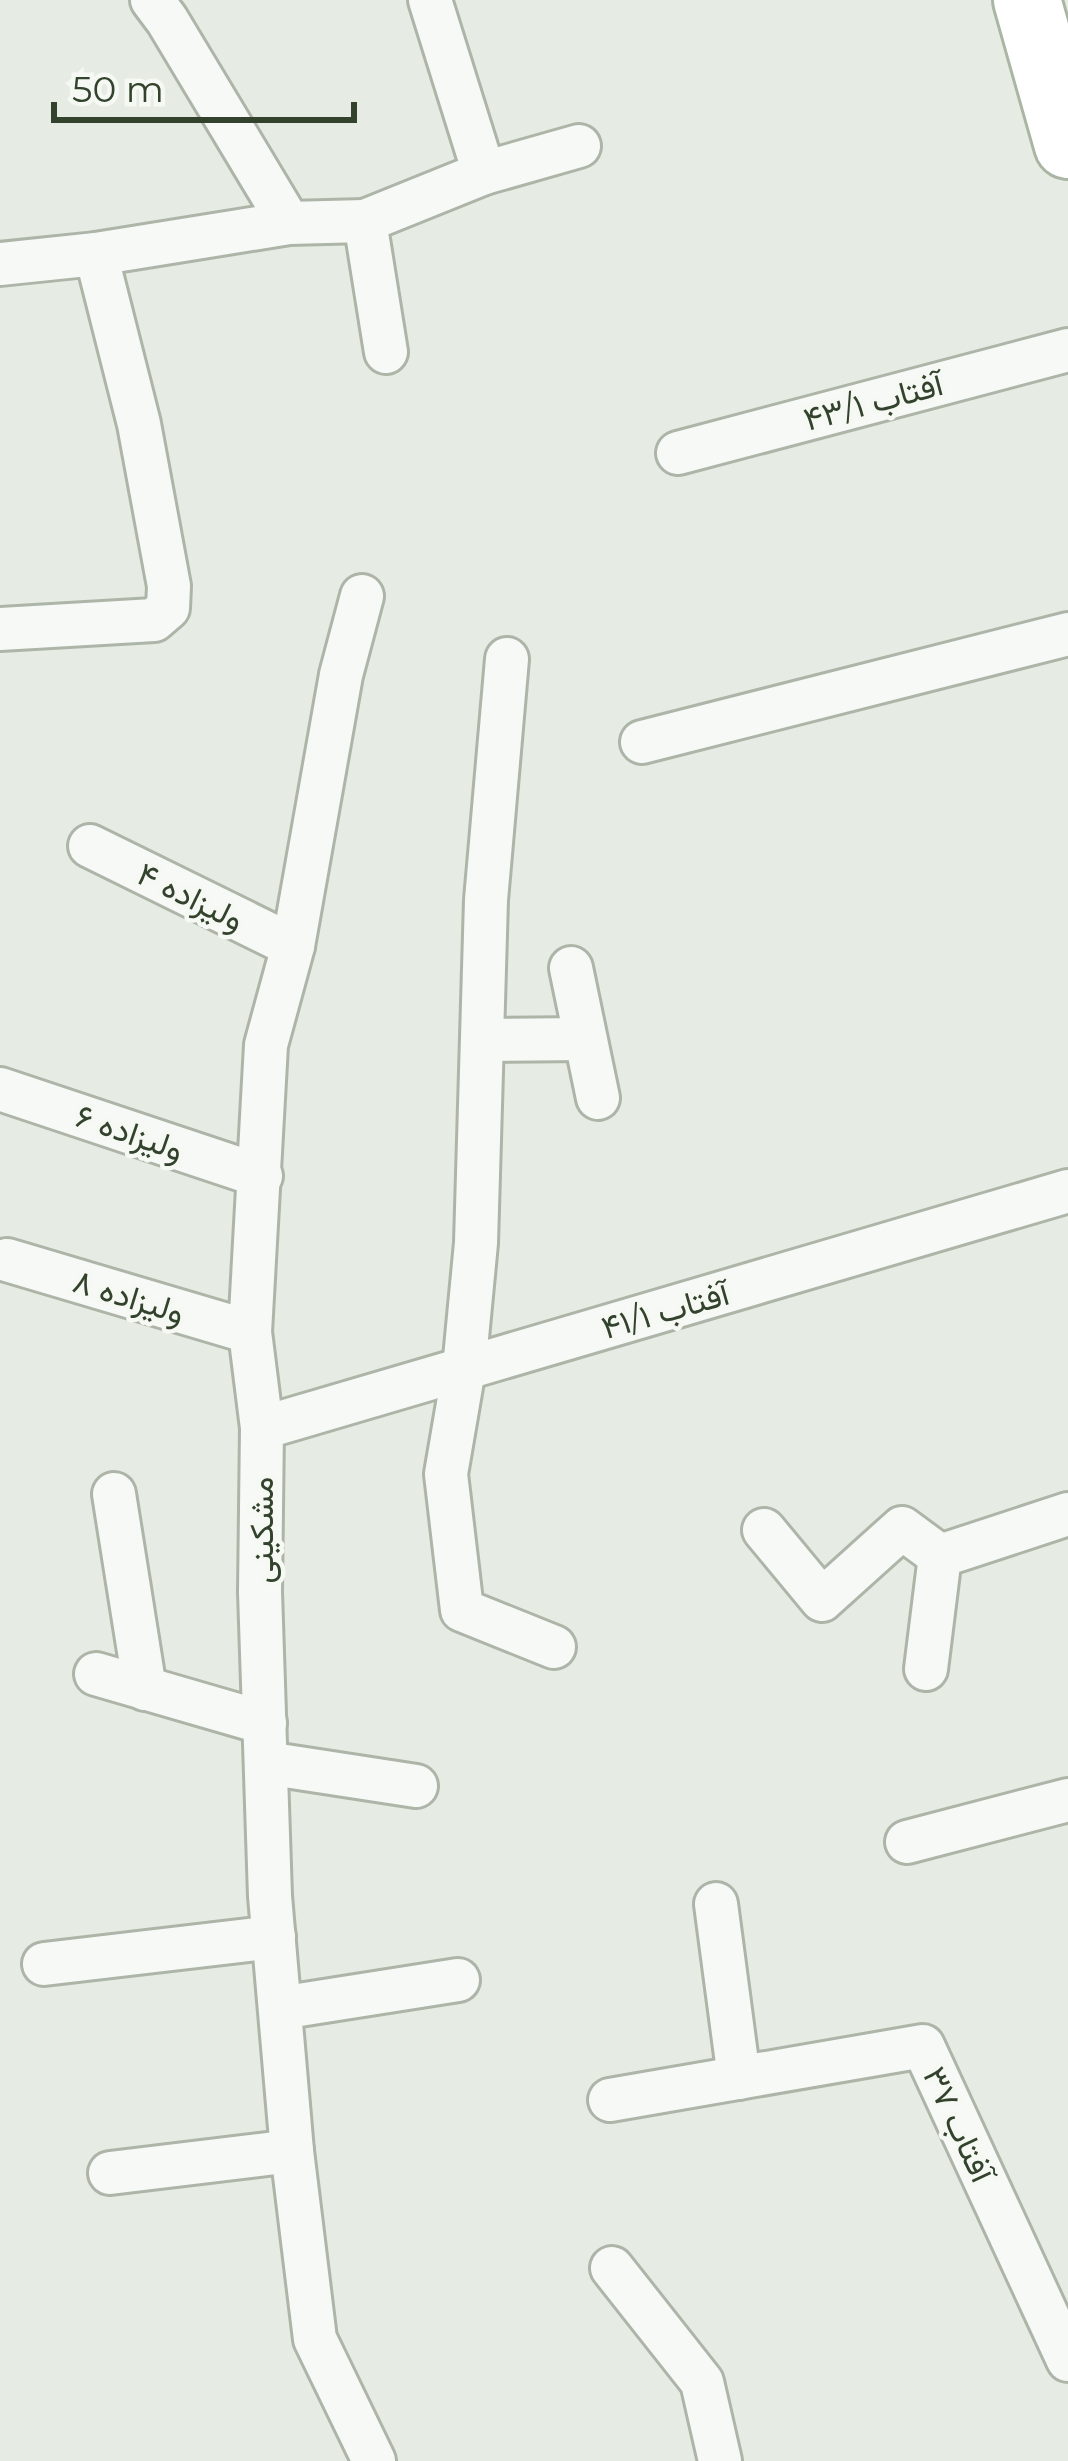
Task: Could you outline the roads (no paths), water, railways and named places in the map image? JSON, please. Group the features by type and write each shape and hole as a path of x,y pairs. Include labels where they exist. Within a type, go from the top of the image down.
{"main road":[{"path":"1028,0 1068,145"}],"street":[{"path":"152,0 289,223"},
{"path":"430,0 484,173"},
{"path":"0,264 289,223 365,221 484,173 580,146"},
{"path":"365,221 386,352"},
{"path":"0,629 154,620 169,608 139,424 96,254"},
{"name":"آفتاب ۴۳/۱","path":"678,453 1068,350"},
{"name":"مشکینی","path":"362,596 340,675 293,946 266,1045 250,1332 262,1428 265,1743 274,1937 292,2151 315,2339 374,2461"},
{"path":"642,742 1068,634"},
{"path":"507,659 486,900 476,1243 464,1369 446,1474 462,1610 554,1647"},
{"name":"ولیزاده ۴","path":"90,846 293,946"},
{"path":"571,968 598,1098"},
{"path":"483,1040 585,1039"},
{"name":"ولیزاده ۶","path":"0,1089 261,1176"},
{"name":"آفتاب ۴١/١","path":"262,1428 1068,1191"},
{"name":"ولیزاده ۸","path":"7,1260 250,1332"},
{"path":"114,1494 145,1688"},
{"path":"940,1556 1068,1514"},
{"path":"764,1530 822,1600 902,1528 940,1556"},
{"path":"926,1669 940,1556"},
{"path":"96,1674 145,1688 265,1743 416,1786"},
{"path":"907,1842 1068,1800"},
{"path":"716,1904 739,2078"},
{"path":"44,1964 274,1937"},
{"path":"280,2008 458,1981"},
{"name":"آفتاب ۳۷","path":"610,2100 923,2046 1068,2360"},
{"path":"110,2173 292,2151"},
{"path":"612,2268 702,2382 720,2461"}]}
